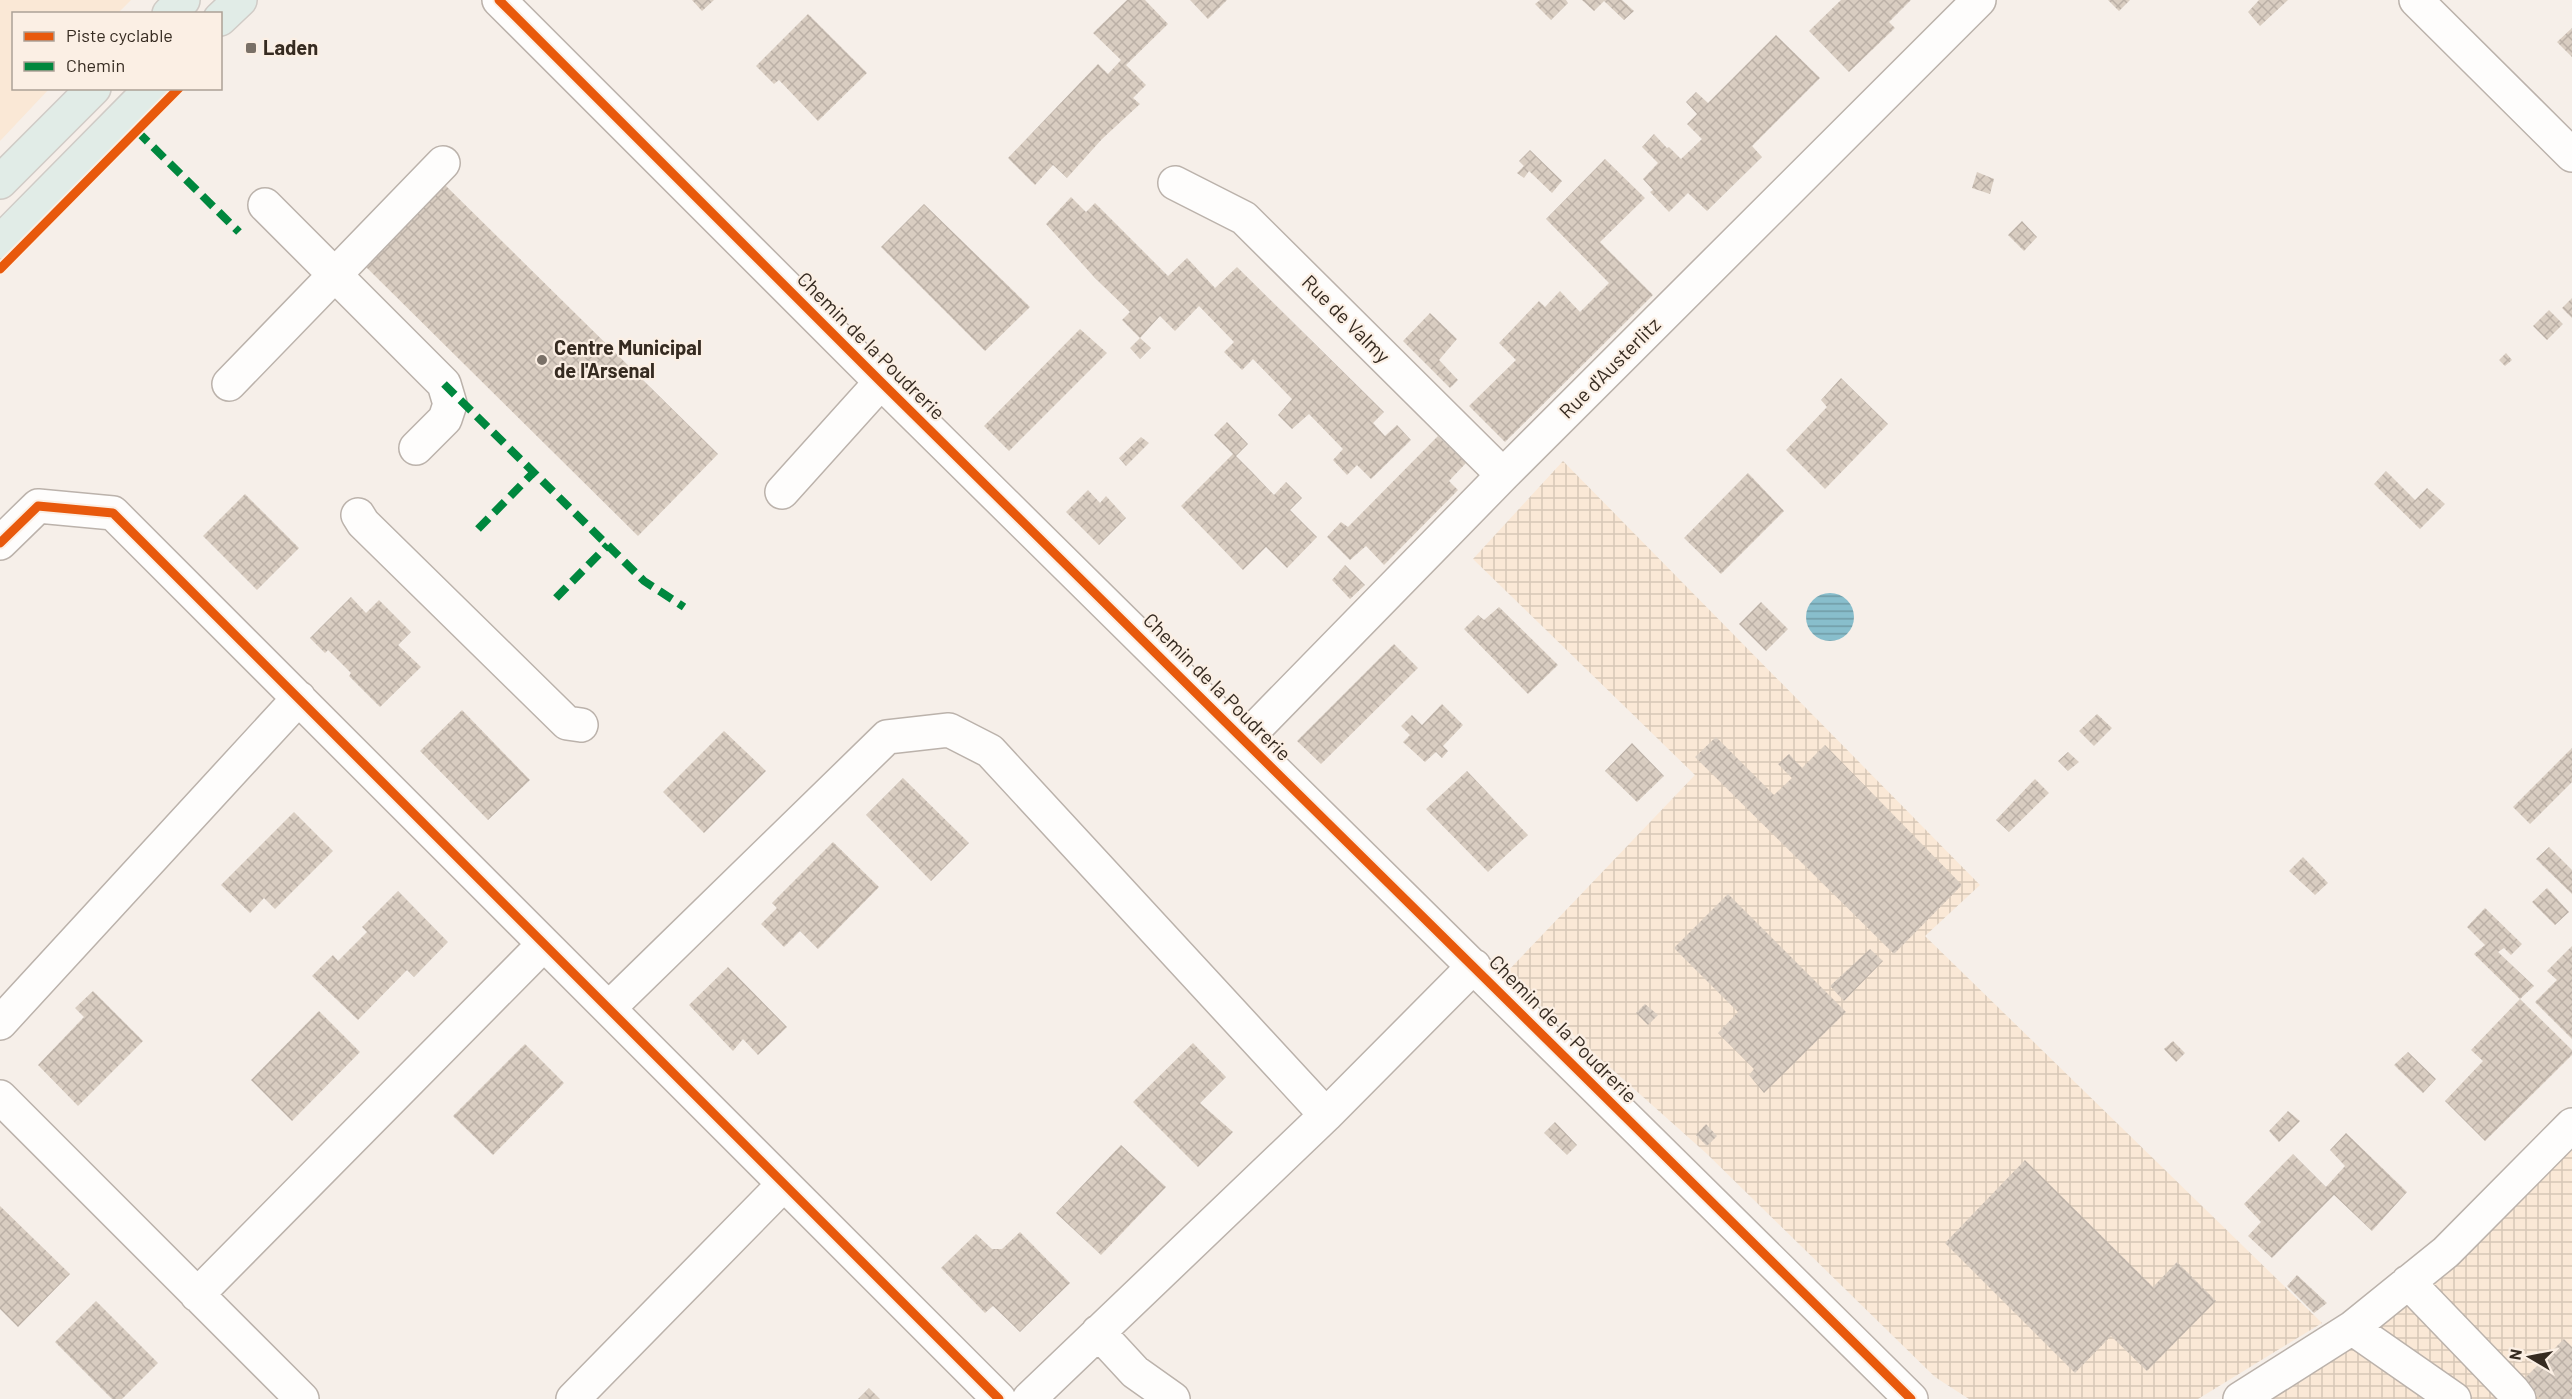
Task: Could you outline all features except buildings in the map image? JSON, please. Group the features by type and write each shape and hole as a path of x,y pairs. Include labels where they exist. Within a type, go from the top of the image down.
{"main road":[{"path":"171,12 183,0"},
{"path":"222,17 240,0"},
{"path":"0,182 92,90"},
{"path":"0,242 150,90"}],"street":[{"name":"Chemin de la Poudrerie","path":"499,0 881,382 1911,1399"},
{"name":"Rue d'Austerlitz","path":"1245,739 1503,475 1979,0"},
{"path":"2416,0 2572,155"},
{"path":"229,384 443,163"},
{"name":"Rue de Valmy","path":"1175,183 1245,218 1503,475"},
{"path":"265,206 444,384 450,404 445,419 416,448"},
{"path":"782,492 881,382"},
{"path":"0,543 38,506 113,513 999,1399"},
{"path":"358,515 370,531 567,723 581,725"},
{"path":"0,1023 299,698"},
{"path":"609,1008 887,737 949,730 990,751 1326,1115"},
{"path":"197,1295 544,944"},
{"path":"1029,1399 1326,1115 1474,966"},
{"path":"0,1097 302,1399"},
{"path":"2240,1399 2352,1328 2446,1252 2572,1125"},
{"path":"573,1399 784,1184"},
{"path":"2408,1282 2519,1399"},
{"path":"2352,1328 2454,1399"},
{"path":"1098,1332 1135,1372 1173,1399"}],"shaded area":[{"path":"0,0 131,0 119,12 12,12 12,90 48,90 0,141"},
{"path":"1563,461 1980,885 1925,936 2322,1323 2198,1399 1969,1399 1935,1377 1706,1153 1505,974 1695,775 1473,559"},
{"path":"2572,1124 2572,1399 2271,1399 2347,1347"}],"water":[{"path":"1825,593 1835,593 1850,603 1854,617 1853,626 1844,637 1835,641 1825,641 1810,631 1806,622 1806,612 1816,597"}],"marked path":[{"path":"137,131 239,232"},
{"path":"444,384 644,581 684,607"},
{"path":"478,529 534,472"},
{"path":"556,598 608,545"}],"cycle path":[{"path":"499,0 881,382 1911,1399"},
{"path":"0,269 177,90"},
{"path":"0,543 38,506 113,513 999,1399"}],"place":[{"name":"Laden","path":"251,48"},
{"name":"Centre Municipal de l'Arsenal","path":"542,360"}]}
